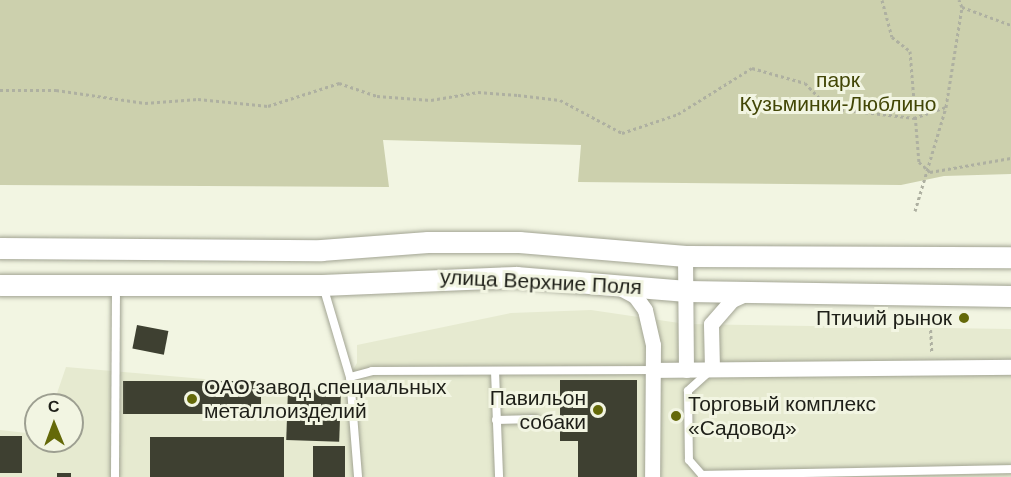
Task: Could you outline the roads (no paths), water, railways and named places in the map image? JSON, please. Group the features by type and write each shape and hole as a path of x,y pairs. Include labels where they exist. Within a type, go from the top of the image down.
{"main road":[{"name":"улица Верхние Поля","path":"0,248 321,250 508,242 685,256 1011,256"},
{"name":"улица Верхние Поля","path":"0,285 116,287 322,285 431,276 612,283 686,291 745,294 1011,296"}],"street":[{"path":"685,256 686,370"},
{"path":"612,283 635,296 645,310 652,370 652,477"},
{"path":"712,369 714,318 745,294"},
{"path":"652,370 1011,367"}],"lane":[{"path":"322,285 350,377 357,477"},
{"path":"115,477 116,287"},
{"path":"712,369 688,391 689,460 702,475 1011,469"},
{"path":"350,377 372,371 652,370"},
{"path":"495,371 499,477"},
{"path":"496,420 536,418"}],"place":[{"name":"Птичий рынок","path":"964,318"},
{"name":"ОАО завод специальных металлоизделий","path":"192,399"},
{"name":"Павильон собаки","path":"598,410"},
{"name":"Торговый комплекс «Садовод»","path":"676,416"}],"park label":[{"name":"парк Кузьминки-Люблино","path":"838,92"}]}
